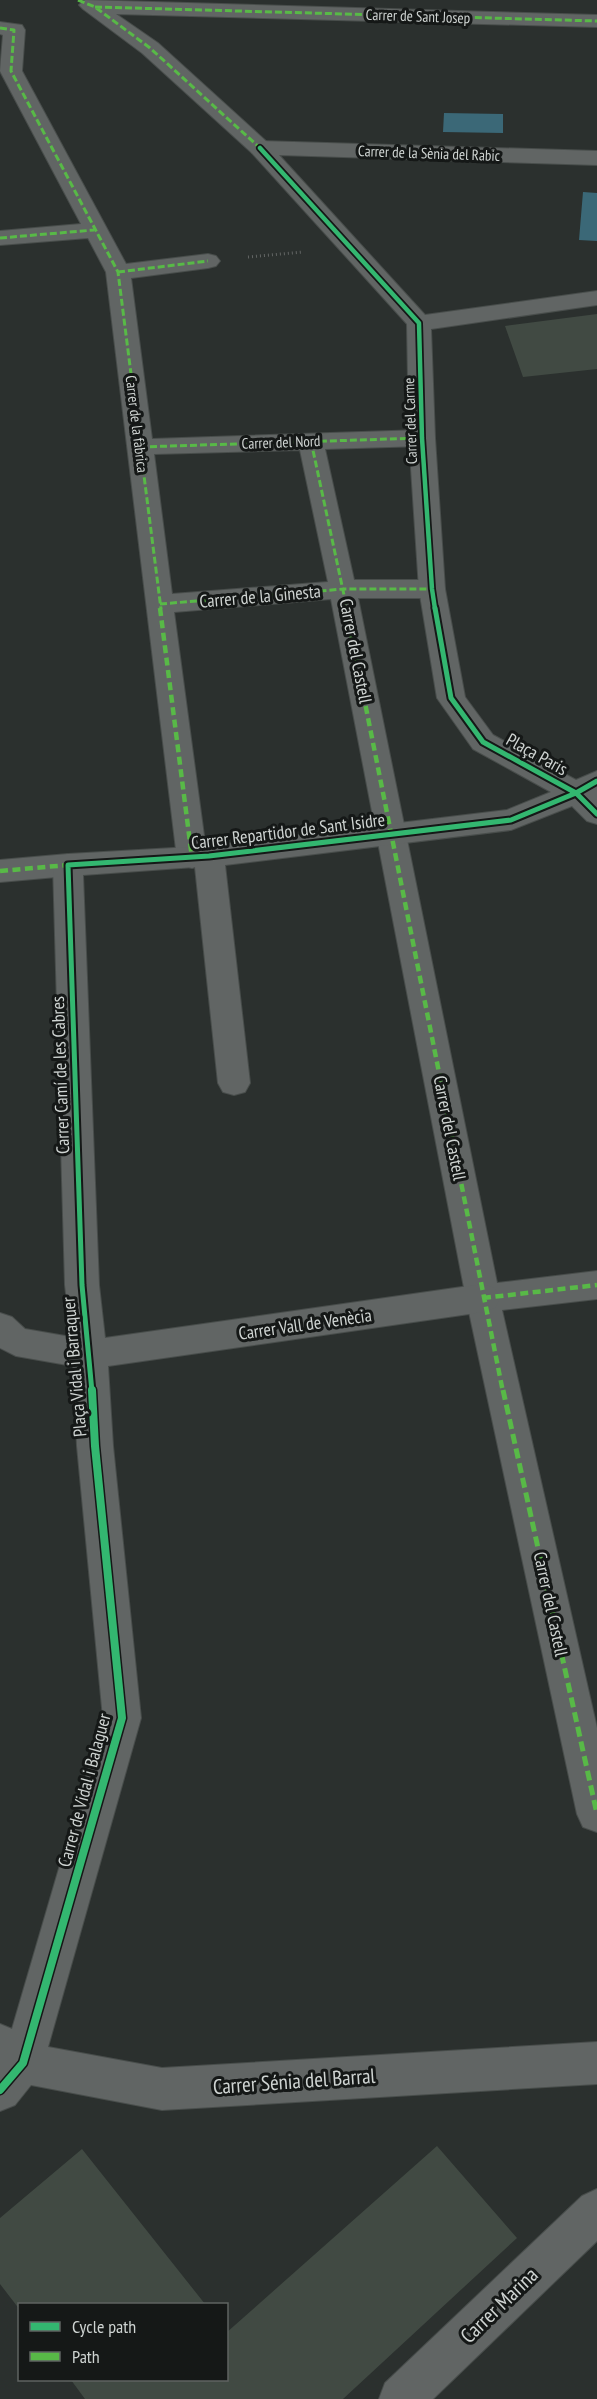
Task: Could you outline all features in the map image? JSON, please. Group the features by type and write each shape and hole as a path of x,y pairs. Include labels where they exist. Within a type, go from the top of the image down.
{"street":[{"name":"Carrer de Sant Josep","path":"87,3 597,21"},
{"path":"87,3 150,48 260,148 419,322 597,298"},
{"name":"Carrer de la fàbrica","path":"0,28 14,30 6,73 118,272 160,604 201,857 234,1083"},
{"name":"Carrer de la Sènia del Rabic","path":"260,148 597,158"},
{"path":"0,238 94,230"},
{"path":"118,272 208,261"},
{"name":"Carrer del Carme","path":"419,322 422,438 432,589 451,698 483,742"},
{"name":"Carrer del Nord","path":"140,447 422,438"},
{"name":"Carrer del Castell","path":"311,441 344,589 393,833 483,1298 597,1814"},
{"name":"Carrer de la Ginesta","path":"160,604 344,589 432,589"},
{"name":"Plaça Paris","path":"483,742 586,787 597,814"},
{"name":"Plaça Paris","path":"511,820 586,787"},
{"name":"Carrer Repartidor de Sant Isidre","path":"0,871 201,857 511,820"},
{"name":"Carrer Camí de les Cabres","path":"68,865 82,1285"},
{"name":"Plaça Vidal i Barraquer","path":"82,1285 90,1353 95,1446"},
{"name":"Carrer Vall de Venècia","path":"127,1349 483,1298 597,1285"},
{"name":"Plaça Vidal i Barraquer","path":"5,1343 90,1353 127,1349"},
{"name":"Carrer de Vidal i Balaguer","path":"8,2066 123,1718 95,1446"},
{"name":"Carrer Sénia del Barral","path":"8,2066 162,2089 597,2063"},
{"name":"Carrer Marina","path":"401,2399 597,2211"}],"path":[{"path":"208,261 349,248"}],"water":[{"path":"444,113 503,114 503,133 443,132"},
{"path":"583,192 597,193 597,241 579,240"}],"building":[{"path":"597,314 597,369 523,377 505,326"},
{"path":"437,2146 517,2238 343,2399 85,2399 72,2381 228,2381 228,2331"},
{"path":"82,2149 204,2303 18,2303 18,2307 0,2284 0,2218"}],"marked path":[{"path":"78,0 95,7 150,48 260,148"},
{"path":"95,7 597,21"},
{"path":"0,28 14,30 11,71 118,272 192,858"},
{"path":"0,238 94,230"},
{"path":"118,272 208,261"},
{"path":"140,447 422,438"},
{"path":"311,441 356,654 483,1298 597,1814"},
{"path":"160,604 344,589 432,589"},
{"path":"0,871 68,865"},
{"path":"483,1298 597,1285"}],"cycle path":[{"path":"260,148 419,323 422,438 432,589 451,698 483,742 576,793 597,814"},
{"path":"0,2090 23,2063 122,1718 95,1446 90,1354 82,1285 68,865 209,856 511,820 576,793 597,781"}]}
